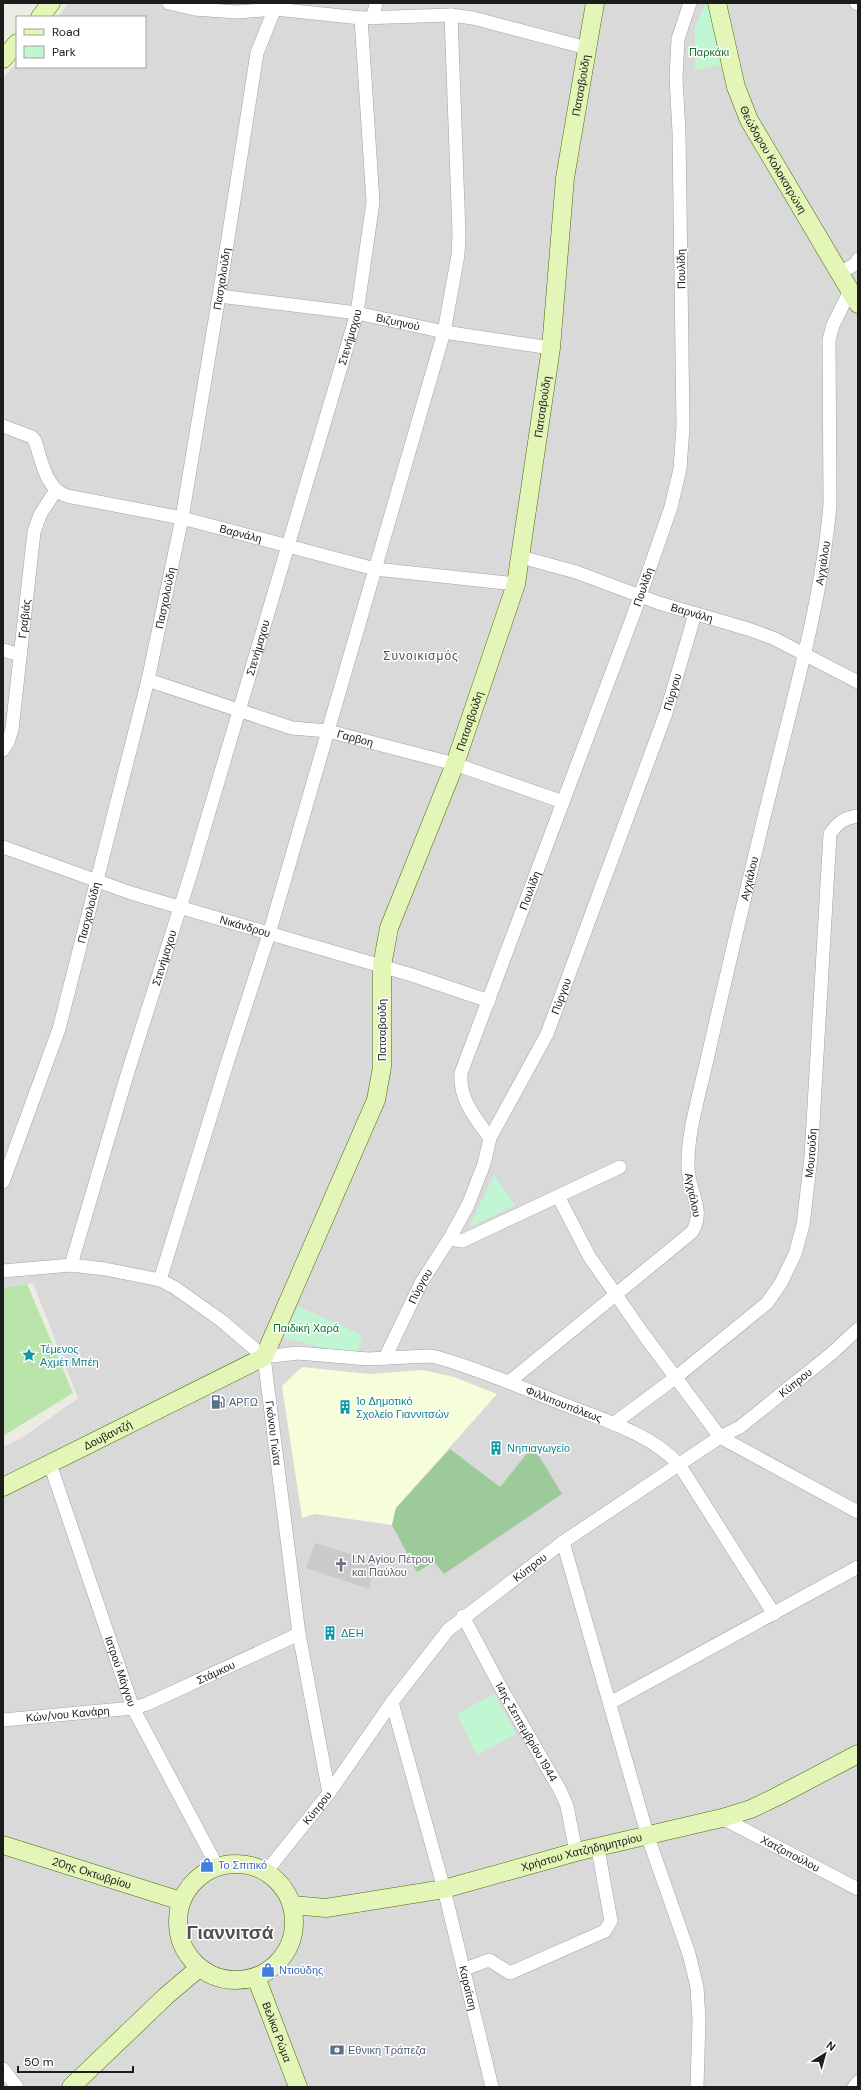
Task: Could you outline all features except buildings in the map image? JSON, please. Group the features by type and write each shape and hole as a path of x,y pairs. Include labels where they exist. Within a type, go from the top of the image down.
{"street":[{"path":"41,16 52,3"},
{"path":"169,3 194,9 237,12 276,6 367,18 451,15 485,21 587,48"},
{"name":"Στενήμαχου","path":"71,1265 127,1075 181,907 287,546 358,312 373,202 367,18 376,3"},
{"name":"Πατσαβούδη","path":"264,1356 376,1100 382,1067 382,966 389,928 455,764 516,584 551,348 564,178 595,3"},
{"name":"Πουλίδη","path":"490,1138 468,1108 460,1080 460,1073 489,1001 639,596 671,507 680,469 682,448 681,240 676,78 678,39 690,3"},
{"name":"Θεώδορου Κολοκοτρώνη","path":"717,3 736,87 749,120 854,297"},
{"name":"Πασχαλούδη","path":"3,1182 59,1029 148,680 182,518 220,296 257,53 276,6"},
{"path":"160,1280 269,934 444,332 458,255 459,234 451,15"},
{"path":"3,59 16,44"},
{"path":"840,273 858,262"},
{"name":"Βιζυηνού","path":"220,296 358,312 444,332 551,348"},
{"name":"Αγχιάλου","path":"508,1382 692,1232 699,1219 688,1168 697,1102 746,889 804,654 828,531 828,340 833,325 854,297"},
{"path":"3,426 32,437 50,484 56,490"},
{"name":"Βαρνάλη","path":"56,490 67,496 182,518 375,569 516,584"},
{"name":"Γραβιάς","path":"3,750 8,742 12,729 34,532 40,515 56,490"},
{"name":"Βαρνάλη","path":"521,557 576,572 639,596 773,638 858,682"},
{"name":"Πύργου","path":"385,1358 421,1283 450,1239 474,1192 490,1138 547,1034 666,713 695,614"},
{"path":"3,650 20,655"},
{"name":"Γαρβοη","path":"148,680 292,728 328,731 388,745 455,764 563,802"},
{"name":"Μουτούδη","path":"613,1424 675,1378 767,1304 781,1283 795,1254 802,1225 811,1157 830,834 836,824 848,818 858,816"},
{"name":"Νικάνδρου","path":"3,847 131,893 382,966 489,1001"},
{"path":"450,1239 462,1241 620,1167"},
{"path":"558,1196 580,1242 675,1378 720,1437 858,1512"},
{"path":"3,1271 71,1265 118,1271 160,1280 174,1287 222,1321 264,1356"},
{"name":"Κύπρου","path":"266,1872 329,1793 392,1702 436,1644 463,1616 563,1542 680,1466 720,1437 740,1427 831,1354 858,1329"},
{"name":"Φιλλιπουπόλεως","path":"264,1356 298,1353 368,1359 436,1357 508,1382 613,1424 653,1444 671,1455 680,1466 774,1614"},
{"name":"Δουβαντζή","path":"3,1487 213,1384 264,1356"},
{"name":"Γκόνου Γιώτα","path":"264,1356 299,1634 329,1793"},
{"name":"Ιατρού Μάγγου","path":"50,1464 133,1708 217,1866"},
{"path":"563,1542 648,1837 689,1954 697,1987 697,2087"},
{"path":"610,1703 858,1567"},
{"name":"14ης Σεπτεμβρίου 1944","path":"463,1616 501,1688 560,1790 566,1806 576,1852"},
{"name":"Στάμκου","path":"133,1708 147,1704 299,1634"},
{"name":"Καραίτση","path":"392,1702 465,1969 492,2087"},
{"name":"Κών/νου Κανάρη","path":"3,1720 133,1708"},
{"name":"Χρήστου Χατζηδημητρίου","path":"292,1905 326,1908 444,1889 576,1852 648,1837 722,1818 751,1809 858,1754"},
{"name":"Χατζοπούλου","path":"722,1818 858,1889"},
{"name":"20ης Οκτωβρίου","path":"3,1845 180,1902"},
{"path":"465,1969 489,1960 510,1973 605,1931 611,1921 598,1848"},
{"path":"242,1864 266,1872 282,1887 292,1905 294,1918 290,1943 284,1955 275,1965 256,1977 241,1980 226,1980 212,1976 199,1968 189,1958 182,1945 178,1930 177,1916 180,1902 190,1884 198,1877 217,1866 242,1864"},
{"path":"71,2087 166,1996 199,1968"},
{"name":"Βελίκα Ρώμα","path":"256,1977 298,2087"},
{"path":"3,2068 17,2087"},
{"path":"854,2087 858,2082"}],"shaded area":[{"path":"68,3 858,3 858,2087 3,2087 3,1447 25,1436 78,1398 33,1283 3,1288 3,78 16,64 16,68 146,68 146,16 59,16"},
{"path":"302,1367 369,1374 423,1370 454,1377 497,1394 396,1508 392,1525 315,1514 302,1518 282,1386"},
{"name":"Ι.Ν Αγίου Πέτρου και Παύλου","path":"315,1543 376,1562 369,1589 306,1568"}],"green space":[{"name":"Παρκάκι","path":"706,3 711,3 726,64 695,70 695,27"},
{"path":"494,1175 515,1205 469,1227"},
{"path":"27,1284 73,1393 3,1436 3,1288"},
{"name":"Παιδική Χαρά","path":"298,1306 362,1335 356,1355 283,1338"},
{"path":"533,1446 562,1494 444,1574 434,1562 417,1572 392,1525 396,1508 450,1449 500,1487"},
{"path":"494,1694 516,1734 477,1755 457,1714"}],"place":[{"name":"Τέμενος Αχμέτ Μπέη","path":"29,1355"},
{"name":"ΑΡΓΩ","path":"218,1402"},
{"name":"1ο Δημοτικό Σχολείο Γιαννιτσών","path":"345,1407"},
{"name":"Νηπιαγωγείο","path":"496,1448"},
{"name":"Ι.Ν Αγίου Πέτρου και Παύλου","path":"341,1565"},
{"name":"ΔΕΗ","path":"330,1633"},
{"name":"Το Σπιτικό","path":"207,1865"},
{"name":"Ντιούδης","path":"268,1970"},
{"name":"Εθνική Τράπεζα","path":"337,2050"}],"district":[{"name":"Συνοικισμός","path":"421,656"},
{"name":"Γιαννιτσά","path":"230,1932"}]}
